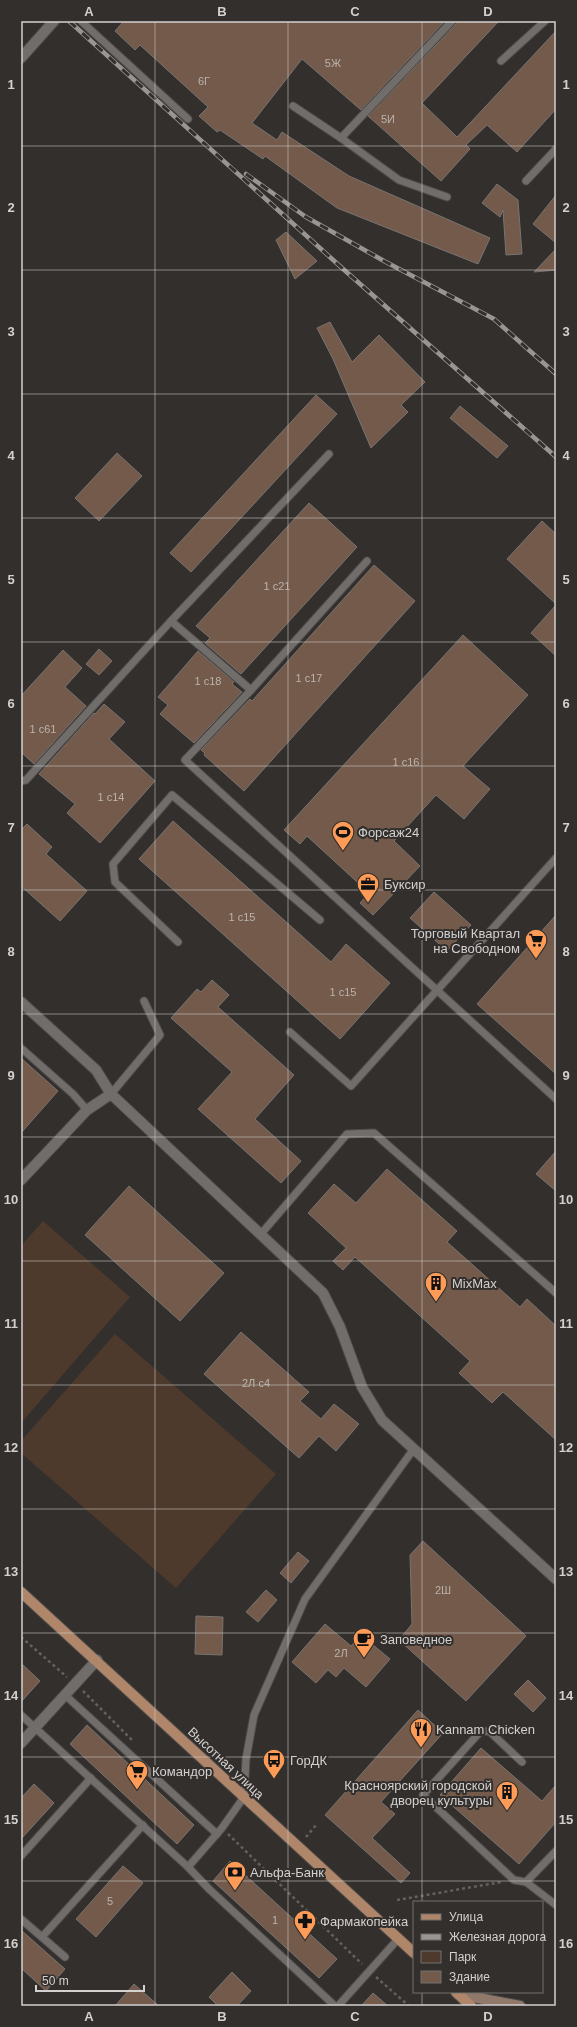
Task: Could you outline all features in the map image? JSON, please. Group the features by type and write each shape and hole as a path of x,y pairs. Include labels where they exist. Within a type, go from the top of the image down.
{"main road":[{"name":"Высотная улица","path":"21,1592 97,1660 413,1952"},
{"path":"457,1993 471,2006"},
{"path":"457,1993 520,2006"}],"street":[{"path":"21,58 54,21"},
{"path":"21,1002 96,1070 111,1094 323,1293 340,1327 362,1387 382,1420 413,1450 556,1579"},
{"path":"21,1180 87,1110 111,1094"},
{"path":"21,1743 97,1660"}],"lane":[{"path":"81,21 188,119"},
{"path":"341,138 452,21"},
{"path":"501,61 545,21"},
{"path":"293,106 341,138 399,180 447,197"},
{"path":"526,181 556,150"},
{"path":"21,781 26,780 171,621 329,454"},
{"path":"367,561 251,690 185,760 246,814 556,1099"},
{"path":"171,621 251,690"},
{"path":"178,942 115,882 113,864 172,795 320,920"},
{"path":"290,1032 351,1086 556,858"},
{"path":"111,1094 160,1035 144,1001"},
{"path":"21,1048 73,1094 87,1110"},
{"path":"260,1235 348,1134 374,1133 556,1293"},
{"path":"188,1867 217,1834 244,1797 246,1759 254,1715 305,1599 413,1450"},
{"path":"65,1695 217,1834"},
{"path":"21,1714 143,1825 209,1889 336,2006 399,1938"},
{"path":"522,1762 489,1731 480,1732 423,1795 514,1880 526,1882 556,1905"},
{"path":"21,1856 91,1778"},
{"path":"42,1937 143,1825"},
{"path":"526,1882 556,1851"},
{"path":"21,1919 65,1957"}],"path":[{"path":"306,1837 316,1825"},
{"path":"271,1876 276,1870"},
{"path":"397,1900 514,1880"}],"green space":[{"path":"43,1221 130,1297 21,1423 21,1246"},
{"path":"115,1334 276,1474 176,1588 21,1453 21,1441"}],"building":[{"path":"124,21 445,21 361,110 302,59 252,123 277,140 282,132 349,176 490,238 478,264 337,208 265,156 263,159 220,130 217,132 199,116 208,107 140,45 135,50 115,31"},
{"path":"457,21 499,21 422,103 457,137 556,31 556,109 517,152 487,125 466,145 470,149 441,181 368,116 456,24"},
{"path":"497,184 518,200 522,254 506,255 503,210 500,217 482,203"},
{"path":"556,195 556,243 533,224"},
{"path":"286,232 317,261 295,279 276,240"},
{"path":"556,249 556,270 534,272"},
{"path":"330,322 352,362 379,335 425,382 401,405 408,412 371,448 333,359 317,328"},
{"path":"316,395 337,414 191,572 170,553"},
{"path":"460,406 508,446 497,458 450,418"},
{"path":"117,453 142,476 99,521 75,498"},
{"path":"309,503 357,547 241,674 205,643 210,638 196,626"},
{"path":"542,521 556,534 556,604 507,559"},
{"path":"374,565 415,601 244,791 204,755 205,753 201,750 250,699 252,701"},
{"path":"556,605 556,656 531,633"},
{"path":"463,635 528,695 463,766 490,789 464,819 436,795 394,841 420,866 373,915 360,903 369,893 307,836 300,844 284,830"},
{"path":"99,649 112,661 99,675 86,664"},
{"path":"63,650 82,668 65,687 86,706 34,764 21,752 21,696"},
{"path":"198,651 234,682 232,684 242,692 194,743 160,714 168,705 158,697"},
{"path":"104,704 125,722 109,739 155,781 100,843 67,813 75,804 39,774 94,713 95,714"},
{"path":"173,821 331,962 346,944 390,983 340,1039 139,859"},
{"path":"27,824 52,847 46,854 87,891 60,921 21,886 21,830"},
{"path":"434,892 471,925 447,951 410,918"},
{"name":"Торговый Квартал на Свободном","path":"556,915 556,1074 477,1004"},
{"path":"212,980 229,995 218,1007 294,1075 255,1119 301,1161 281,1183 198,1109 232,1072 171,1018 197,989 201,992"},
{"path":"21,1058 58,1091 21,1133"},
{"path":"556,1151 556,1191 536,1174"},
{"name":"MixMax","path":"387,1169 457,1231 447,1242 520,1307 527,1299 556,1326 556,1440 503,1392 492,1403 459,1373 470,1361 355,1257 343,1270 333,1261 346,1248 308,1213 334,1184 356,1203"},
{"path":"129,1186 224,1273 180,1321 85,1235"},
{"path":"241,1332 309,1392 300,1401 321,1419 334,1404 359,1424 336,1451 319,1436 299,1458 204,1374"},
{"path":"423,1541 526,1636 466,1701 399,1640 412,1624 410,1555"},
{"path":"298,1552 309,1561 291,1583 280,1573"},
{"path":"266,1590 277,1600 258,1622 246,1612"},
{"path":"196,1616 223,1617 222,1655 195,1654"},
{"path":"325,1624 351,1646 361,1635 390,1659 366,1687 344,1668 336,1677 328,1670 316,1683 292,1662"},
{"path":"21,1663 40,1681 21,1702"},
{"path":"528,1680 546,1698 533,1712 514,1694"},
{"path":"418,1710 443,1733 381,1802 395,1814 372,1838 410,1873 401,1883 325,1815"},
{"path":"87,1725 194,1825 177,1844 70,1744"},
{"name":"Красноярский городской дворец культуры","path":"481,1748 542,1801 556,1785 556,1822 519,1864 440,1795"},
{"path":"34,1784 54,1803 21,1839 21,1798"},
{"path":"230,1861 337,1959 319,1978 213,1881"},
{"path":"123,1866 143,1883 96,1937 76,1919"},
{"path":"21,1930 65,1969 46,1991 21,1968"},
{"path":"232,1972 251,1991 237,2006 218,2006 209,1997"},
{"path":"134,1984 159,2006 115,2006"},
{"path":"373,1993 388,2006 361,2006"}],"railway":[{"path":"69,21 342,268 556,457"},
{"path":"246,174 306,217 384,261 494,319 556,374"}],"place":[{"name":"Форсаж24","path":"343,852"},
{"name":"Буксир","path":"368,904"},
{"name":"Торговый Квартал на Свободном","path":"536,960"},
{"name":"MixMax","path":"436,1302"},
{"name":"Заповедное","path":"364,1658"},
{"name":"Kannam Chicken","path":"421,1748"},
{"name":"ГорДК","path":"274,1780"},
{"name":"Командор","path":"137,1790"},
{"name":"Красноярский городской дворец культуры","path":"507,1812"},
{"name":"Альфа-Банк","path":"235,1892"},
{"name":"Фармакопейка","path":"305,1940"}]}
